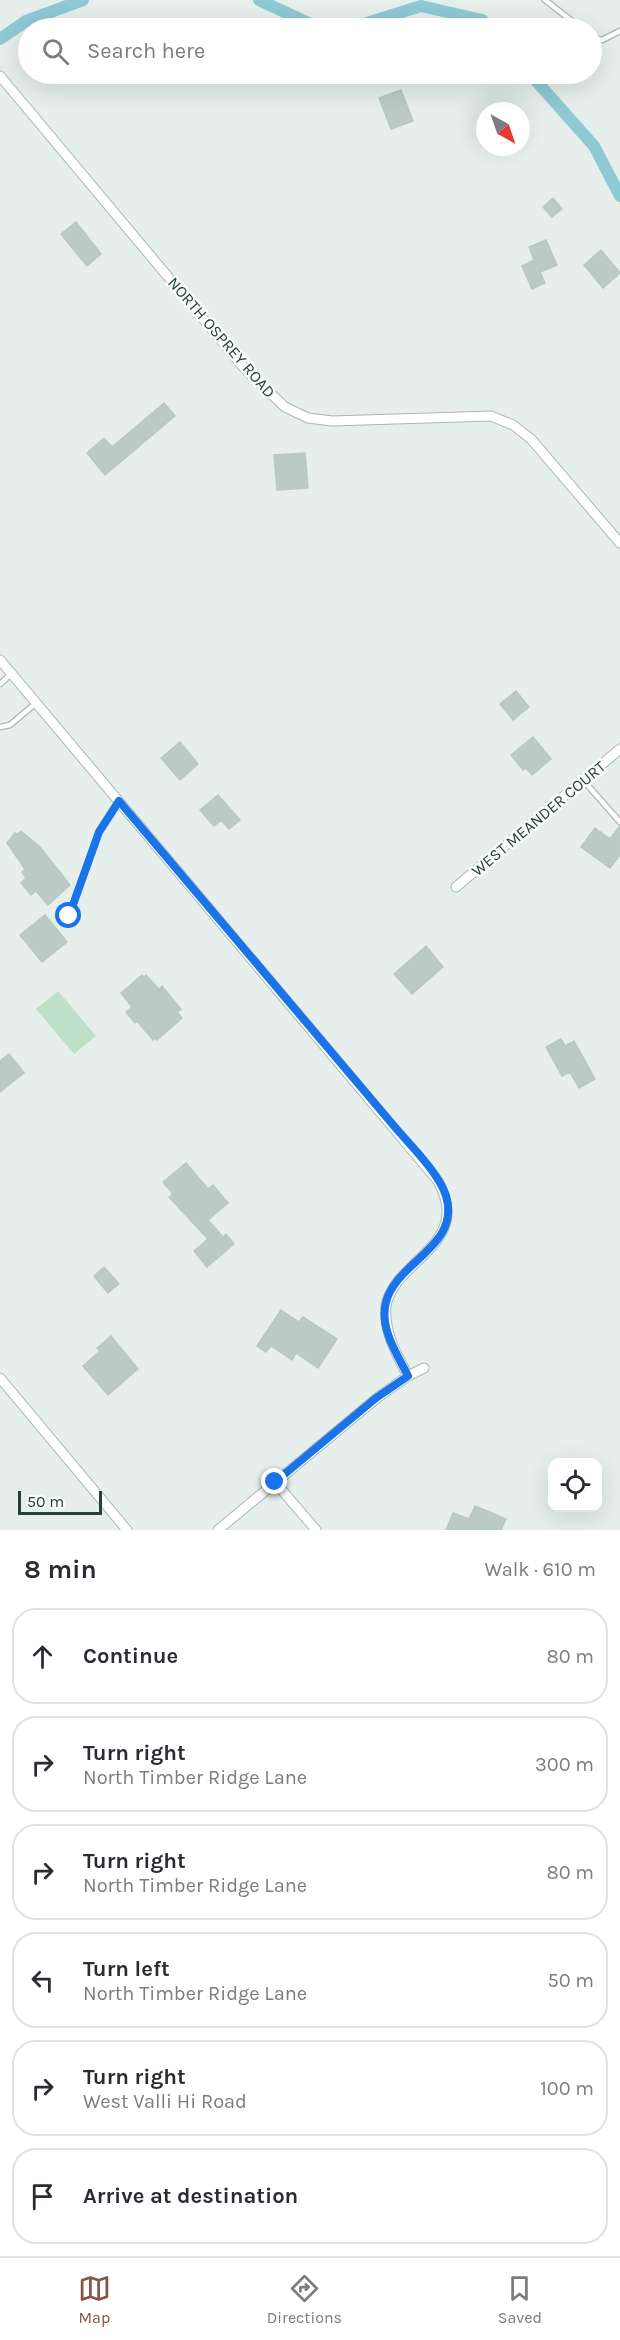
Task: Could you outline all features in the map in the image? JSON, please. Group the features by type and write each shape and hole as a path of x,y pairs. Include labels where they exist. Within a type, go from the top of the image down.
{"street":[{"name":"NORTH OSPREY ROAD","path":"0,76 246,370 285,407 308,418 332,421 491,416 513,425 531,438 620,543"},
{"path":"0,660 438,1181 445,1194 448,1221 440,1236 395,1286 386,1303 389,1340 408,1376"},
{"name":"WEST MEANDER COURT","path":"456,887 620,749"},
{"path":"218,1530 376,1398 424,1368"},
{"path":"0,1378 127,1530"},
{"path":"275,1482 316,1530"}],"lane":[{"path":"545,0 568,18"},
{"path":"602,40 620,31"},
{"path":"0,684 12,674"},
{"path":"0,727 10,725 36,703"},
{"path":"583,780 620,822"},
{"path":"69,916 99,832 119,801"}],"green space":[{"path":"58,991 96,1036 74,1054 36,1009"}],"building":[{"path":"401,90 413,121 391,129 379,98"},
{"path":"553,198 562,209 552,217 543,207"},
{"path":"76,222 101,254 87,266 61,234"},
{"path":"546,240 557,265 540,272 545,283 532,289 522,266 534,260 529,247"},
{"path":"601,250 620,273 603,288 584,265"},
{"path":"164,403 175,416 105,475 87,453 104,438 112,447"},
{"path":"305,453 308,488 277,490 274,455"},
{"path":"516,691 529,707 513,720 500,704"},
{"path":"533,737 551,759 532,775 526,768 523,770 511,755"},
{"path":"180,742 198,764 180,780 161,758"},
{"path":"218,795 240,820 229,829 221,820 214,826 200,810"},
{"path":"620,826 620,855 610,868 581,847 595,828 610,839"},
{"path":"21,831 40,847 70,885 48,905 36,891 31,895 21,883 26,878 22,872 25,869 7,843 15,833"},
{"path":"45,915 67,942 42,962 20,935"},
{"path":"426,946 443,967 412,994 394,974"},
{"path":"142,975 144,977 146,975 159,989 162,986 181,1009 177,1012 182,1018 157,1040 156,1038 153,1040 126,1012 132,1007 121,993"},
{"path":"561,1039 565,1046 574,1041 595,1079 579,1088 570,1072 562,1076 546,1047"},
{"path":"9,1054 24,1073 0,1092 0,1061"},
{"path":"186,1163 208,1189 213,1185 228,1203 208,1220 223,1237 226,1234 234,1244 207,1267 194,1251 208,1239 169,1197 173,1194 163,1182"},
{"path":"104,1267 119,1284 108,1293 94,1276"},
{"path":"281,1310 299,1322 303,1317 337,1339 318,1368 296,1353 292,1360 271,1346 266,1352 257,1346"},
{"path":"111,1336 138,1369 108,1395 83,1366 100,1351 97,1348"},
{"path":"475,1506 506,1519 501,1530 446,1530 453,1513 469,1519"}],"waterway":[{"path":"34,18 83,0"},
{"path":"259,0 298,18"},
{"path":"383,18 421,6 473,18"},
{"path":"0,39 18,27"},
{"path":"539,84 594,146 620,196"}],"route":[{"path":"69,916 99,832 119,801 394,1126 438,1181 445,1194 448,1221 440,1236 430,1250 406,1272 386,1303 389,1340 408,1376 376,1398 275,1482"}]}
